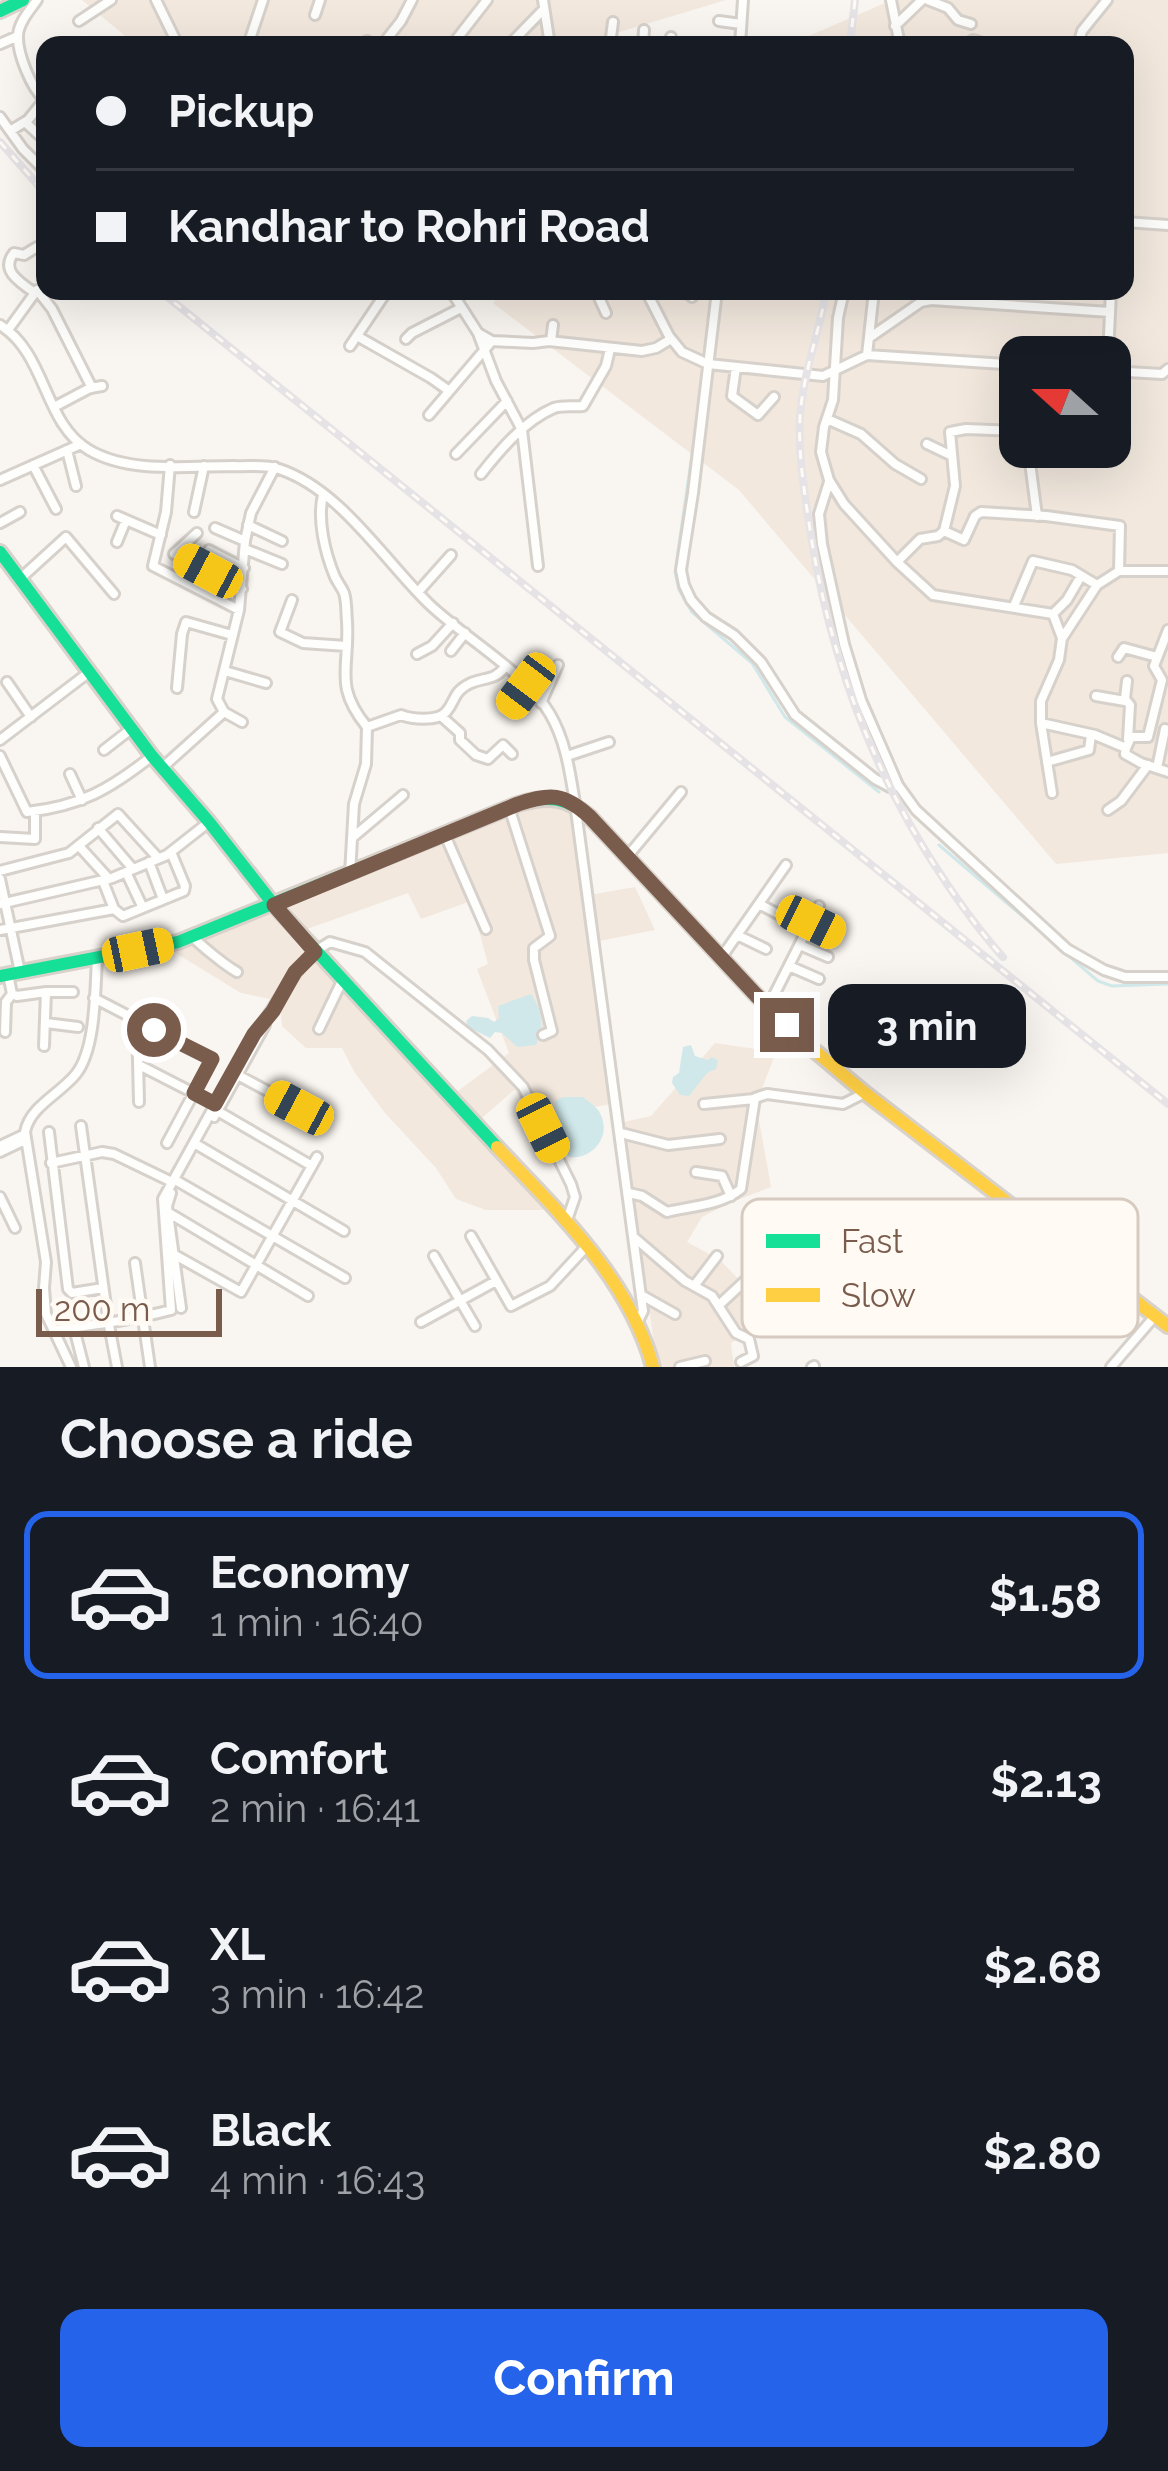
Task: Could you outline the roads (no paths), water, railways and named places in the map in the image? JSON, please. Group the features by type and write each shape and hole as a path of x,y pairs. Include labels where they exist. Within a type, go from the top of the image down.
{"street":[{"path":"0,11 23,0"},
{"path":"36,93 18,36 38,0"},
{"path":"79,21 111,0"},
{"path":"156,0 174,36"},
{"path":"251,36 263,0"},
{"path":"315,15 320,0"},
{"path":"387,36 412,0"},
{"path":"459,36 487,0"},
{"path":"740,36 743,0"},
{"path":"891,0 898,36"},
{"path":"896,26 925,0 971,24"},
{"path":"1081,36 1107,0"},
{"path":"516,36 544,4"},
{"path":"544,4 549,36"},
{"path":"718,21 739,24"},
{"path":"611,36 613,22"},
{"path":"644,30 644,36"},
{"path":"0,44 18,36"},
{"path":"10,131 36,109"},
{"path":"0,117 36,160"},
{"path":"25,122 36,132"},
{"path":"1134,222 1168,224"},
{"path":"36,248 24,255 14,253 3,262 4,272 34,293 4,327 26,351 72,437 90,450 125,463 275,467 307,481 362,529 418,592 526,686 550,714 567,756 621,1133 643,1311 635,1326"},
{"path":"45,300 97,387 54,407"},
{"path":"350,346 381,300"},
{"path":"456,300 478,333 522,430 538,566"},
{"path":"600,300 606,313"},
{"path":"651,300 682,352 705,363 823,376 867,355 999,364"},
{"path":"715,300 681,570 684,585 706,617 734,635 761,662 795,715 874,779 890,787 898,785"},
{"path":"842,300 833,400 821,452 829,480 844,504 933,595 1053,614"},
{"path":"867,355 873,300"},
{"path":"916,300 916,306"},
{"path":"869,338 931,300"},
{"path":"990,300 1110,312"},
{"path":"1109,336 1111,300"},
{"path":"406,339 461,308"},
{"path":"551,341 553,325"},
{"path":"478,333 492,341 551,341 642,351 671,339"},
{"path":"356,336 448,391"},
{"path":"429,415 492,341"},
{"path":"481,474 522,430 559,406 584,406 610,349"},
{"path":"736,367 732,396 758,415 774,397"},
{"path":"1131,372 1162,374 1168,369"},
{"path":"456,454 507,401"},
{"path":"827,419 861,434 920,479"},
{"path":"897,562 920,539 944,531 955,486 950,432 999,430"},
{"path":"0,480 80,444"},
{"path":"927,444 952,456"},
{"path":"67,450 76,486"},
{"path":"33,465 56,509"},
{"path":"170,465 170,490 153,566 239,610"},
{"path":"194,512 204,466"},
{"path":"242,722 224,712 218,699 239,610 251,513 275,467"},
{"path":"1031,468 1037,516"},
{"path":"829,480 819,514 844,644 861,700 898,785 916,811 1067,949 1125,977 1168,977"},
{"path":"322,495 324,540 345,595 343,680 353,711 367,728 366,764 354,804 350,874"},
{"path":"0,524 20,512"},
{"path":"944,531 964,540 978,513 1120,526 1119,571"},
{"path":"117,542 121,518 161,535"},
{"path":"248,526 283,541"},
{"path":"215,528 282,564"},
{"path":"196,533 174,554 242,589"},
{"path":"20,579 66,537 114,594"},
{"path":"209,550 244,568"},
{"path":"0,553 152,756 274,905 588,1245 653,1367"},
{"path":"418,592 451,556"},
{"path":"1014,606 1033,561 1072,570 1096,585"},
{"path":"1052,793 1041,700 1059,660 1062,638 1096,585 1119,571 1168,572"},
{"path":"1053,614 1081,575"},
{"path":"1068,598 1083,607"},
{"path":"292,600 280,632 303,643 346,646"},
{"path":"1053,614 1062,638"},
{"path":"176,688 186,622 232,635"},
{"path":"417,654 453,623"},
{"path":"1041,723 1127,743 1148,737 1162,680 1154,665 1168,630"},
{"path":"451,651 465,633"},
{"path":"1118,657 1124,648 1156,658"},
{"path":"541,703 558,665"},
{"path":"367,728 401,715 416,721 441,716 463,688 475,680 496,678 505,668"},
{"path":"225,670 266,683"},
{"path":"0,740 88,673"},
{"path":"1125,701 1127,681"},
{"path":"7,682 31,717"},
{"path":"508,710 526,686"},
{"path":"1096,696 1130,705 1127,755 1168,772"},
{"path":"162,768 224,712"},
{"path":"441,716 476,755 488,759 503,745 512,754"},
{"path":"104,750 131,729"},
{"path":"1108,810 1152,767 1165,729"},
{"path":"1047,762 1089,749 1091,734"},
{"path":"567,756 609,742"},
{"path":"0,756 27,812 35,812 73,805 120,781 152,756"},
{"path":"70,774 82,800"},
{"path":"628,857 681,792"},
{"path":"351,838 403,795"},
{"path":"10,974 192,936 539,796 558,796 574,802 768,1007 865,1093 1003,1199"},
{"path":"508,808 550,935 535,948 534,960 552,1030 543,1036"},
{"path":"0,837 34,839 35,812"},
{"path":"5,1032 6,1002 12,994 0,875 69,853 118,814 154,860 163,899"},
{"path":"2,904 106,880 171,852 209,822"},
{"path":"98,828 130,870 142,908"},
{"path":"445,833 486,929"},
{"path":"79,846 106,880 114,909 123,916 185,889 171,852"},
{"path":"721,958 786,865"},
{"path":"759,904 793,922"},
{"path":"768,1007 819,906"},
{"path":"5,929 114,909"},
{"path":"811,922 836,933"},
{"path":"737,935 766,949"},
{"path":"192,936 237,972"},
{"path":"56,1330 143,1318 172,1308 161,1206 254,1034 295,972 331,942 365,952 506,1067 523,1088 571,1184 574,1197 567,1221"},
{"path":"800,944 828,957"},
{"path":"71,1367 46,1314 46,1262 25,1132 28,1119 79,1072 98,959"},
{"path":"789,966 819,979"},
{"path":"319,1029 343,981"},
{"path":"44,1046 46,992"},
{"path":"12,994 73,992"},
{"path":"94,998 212,1059 167,1142"},
{"path":"137,1021 139,1102"},
{"path":"46,1023 78,1027"},
{"path":"139,1065 315,1162 242,1292 174,1254"},
{"path":"236,1074 299,1108"},
{"path":"704,1103 767,1094 843,1104 865,1093"},
{"path":"629,1193 667,1212 707,1206 737,1195 755,1099"},
{"path":"81,1126 117,1367"},
{"path":"49,1132 68,1289 72,1293 104,1288"},
{"path":"621,1133 668,1145 720,1138"},
{"path":"196,1144 344,1231"},
{"path":"51,1163 102,1152 114,1154 174,1182 345,1278"},
{"path":"696,1172 722,1176 731,1196"},
{"path":"174,1182 168,1212 181,1308"},
{"path":"0,1197 15,1228"},
{"path":"168,1212 308,1295"},
{"path":"471,1236 511,1306 550,1286 588,1245"},
{"path":"634,1238 712,1296 742,1336"},
{"path":"434,1256 475,1326"},
{"path":"694,1286 717,1256"},
{"path":"135,1263 150,1367"},
{"path":"421,1322 496,1282"},
{"path":"719,1305 742,1284"},
{"path":"641,1295 675,1314"},
{"path":"1138,1303 1168,1326"},
{"path":"1138,1336 1155,1316"},
{"path":"74,1328 84,1367"},
{"path":"740,1362 752,1356 745,1337"},
{"path":"1111,1367 1137,1337"},
{"path":"680,1367 705,1361"}],"water":[{"path":"531,994 541,1018 536,1045 517,1047 502,1033 495,1032 490,1038 468,1027 466,1021 472,1016 494,1022 499,1018 498,1006"},
{"path":"691,1045 695,1056 718,1060 716,1069 689,1096 680,1095 673,1077 679,1073 683,1047"},
{"path":"583,1097 596,1108 604,1127 593,1150 578,1157 569,1157 556,1136 555,1101"}],"waterway":[{"path":"736,36 739,0"},
{"path":"711,300 675,572 679,590 692,612 752,663 785,717 879,792"},
{"path":"939,845 1098,981 1112,986 1168,984"}],"railway":[{"path":"851,36 855,0"},
{"path":"0,142 36,183"},
{"path":"171,300 1168,1104"},
{"path":"824,300 804,385 800,432 811,536 831,628 860,718 898,803 947,884 1003,957"}]}
